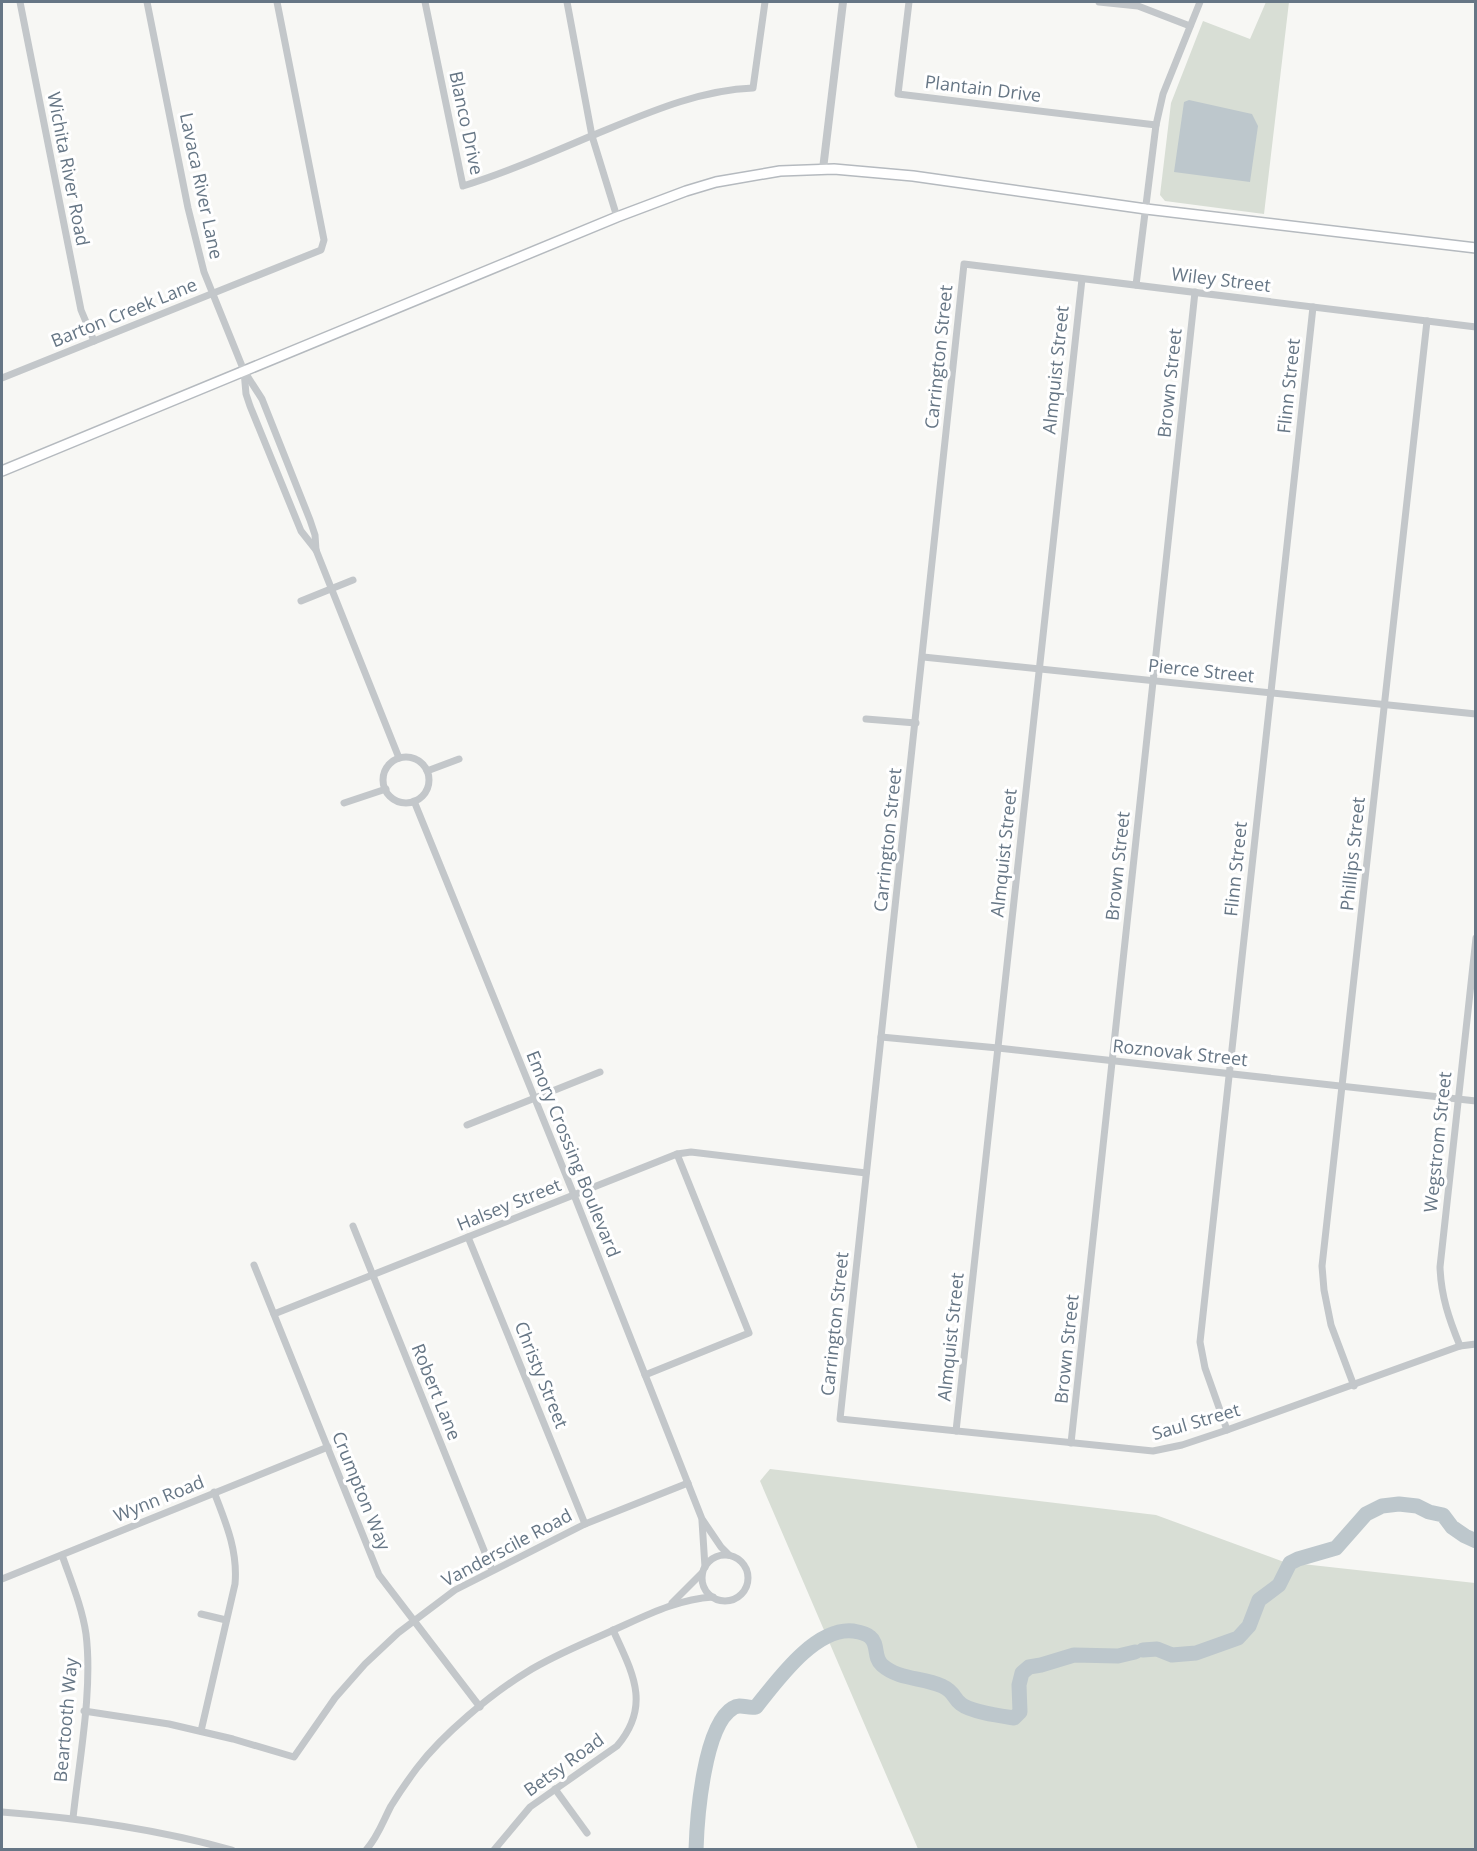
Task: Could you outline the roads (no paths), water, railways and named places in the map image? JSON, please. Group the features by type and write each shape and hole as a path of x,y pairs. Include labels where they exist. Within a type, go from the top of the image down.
{"main road":[{"path":"2,471 617,217 716,182 780,171 823,169 912,176 1146,209 1476,248"}],"street":[{"name":"Wichita River Road","path":"20,2 81,308 94,341"},
{"name":"Lavaca River Lane","path":"147,2 188,208 204,272 244,371"},
{"name":"Barton Creek Lane","path":"2,378 321,250 324,240 277,2"},
{"name":"Blanco Drive","path":"425,2 463,186 592,136"},
{"path":"567,2 592,136 617,217"},
{"path":"592,136 639,115 691,99 753,88 765,2"},
{"path":"823,169 843,2"},
{"name":"Plantain Drive","path":"909,2 898,94 1156,125"},
{"path":"1099,2 1138,6 1190,26"},
{"path":"1136,285 1156,125 1163,94 1200,2"},
{"name":"Wiley Street","path":"964,264 1476,327"},
{"name":"Carrington Street","path":"840,1419 964,264"},
{"name":"Almquist Street","path":"956,1431 1082,279"},
{"name":"Brown Street","path":"1071,1443 1195,292"},
{"name":"Flinn Street","path":"1227,1430 1205,1368 1200,1342 1313,307"},
{"name":"Phillips Street","path":"1354,1386 1331,1325 1322,1266 1427,321"},
{"path":"244,371 262,399 310,520 315,534 316,550"},
{"path":"244,371 246,394 250,406 301,531 316,550 399,758"},
{"path":"301,601 353,580"},
{"name":"Pierce Street","path":"922,657 1476,714"},
{"path":"866,719 916,723"},
{"path":"399,758 414,759 421,763 427,771 426,791 414,801 400,802 393,799 386,789 384,773 393,761 399,758"},
{"path":"427,771 459,759"},
{"path":"344,804 386,789"},
{"name":"Emory Crossing Boulevard","path":"414,801 574,1195 702,1519"},
{"name":"Wegstrom Street","path":"1460,1346 1448,1317 1441,1290 1440,1267 1476,938"},
{"name":"Roznovak Street","path":"881,1037 1476,1101"},
{"path":"467,1125 600,1072"},
{"name":"Halsey Street","path":"274,1314 677,1154 691,1152 866,1173"},
{"path":"645,1375 749,1334 677,1154"},
{"name":"Robert Lane","path":"352,1226 492,1570"},
{"name":"Christy Street","path":"468,1237 585,1524"},
{"name":"Crumpton Way","path":"254,1265 379,1575 480,1707"},
{"name":"Saul Street","path":"840,1419 1153,1451 1182,1445 1354,1386 1460,1346 1476,1344"},
{"name":"Wynn Road","path":"2,1579 328,1447"},
{"name":"Vanderscile Road","path":"201,1731 294,1757 342,1689 365,1664 413,1621 455,1590 585,1524 687,1483"},
{"path":"84,1711 201,1731 235,1584 233,1544 214,1492"},
{"path":"702,1519 729,1556"},
{"path":"670,1605 695,1582 705,1569 715,1558 729,1556 738,1559 744,1566 748,1579 746,1588 740,1596 722,1601 707,1591 703,1583 705,1569 702,1519"},
{"name":"Beartooth Way","path":"62,1555 79,1603 86,1635 88,1678 73,1818"},
{"path":"366,1850 373,1846 392,1805 418,1767 455,1728 527,1672 557,1655 670,1605 713,1597"},
{"path":"201,1614 226,1620"},
{"name":"Betsy Road","path":"494,1850 530,1807 617,1746 631,1723 637,1700 636,1688 632,1673 613,1630"},
{"path":"555,1789 587,1833"},
{"path":"2,1812 73,1818 136,1827 232,1850"}],"waterway":[{"path":"1143,1650 1157,1649 1172,1655 1196,1653 1238,1638 1249,1626 1259,1600 1279,1585 1290,1563 1336,1548 1366,1514 1382,1506 1399,1504 1417,1506 1443,1515 1452,1527 1476,1541"},
{"path":"696,1850 704,1773 715,1733 723,1718 733,1708 756,1707 786,1670 811,1646 825,1638 839,1632 853,1631 864,1634 873,1640 879,1662 889,1670 942,1686 966,1707 1014,1718 1020,1712 1019,1685 1022,1673 1029,1667 1074,1655 1118,1656 1135,1652"}]}
